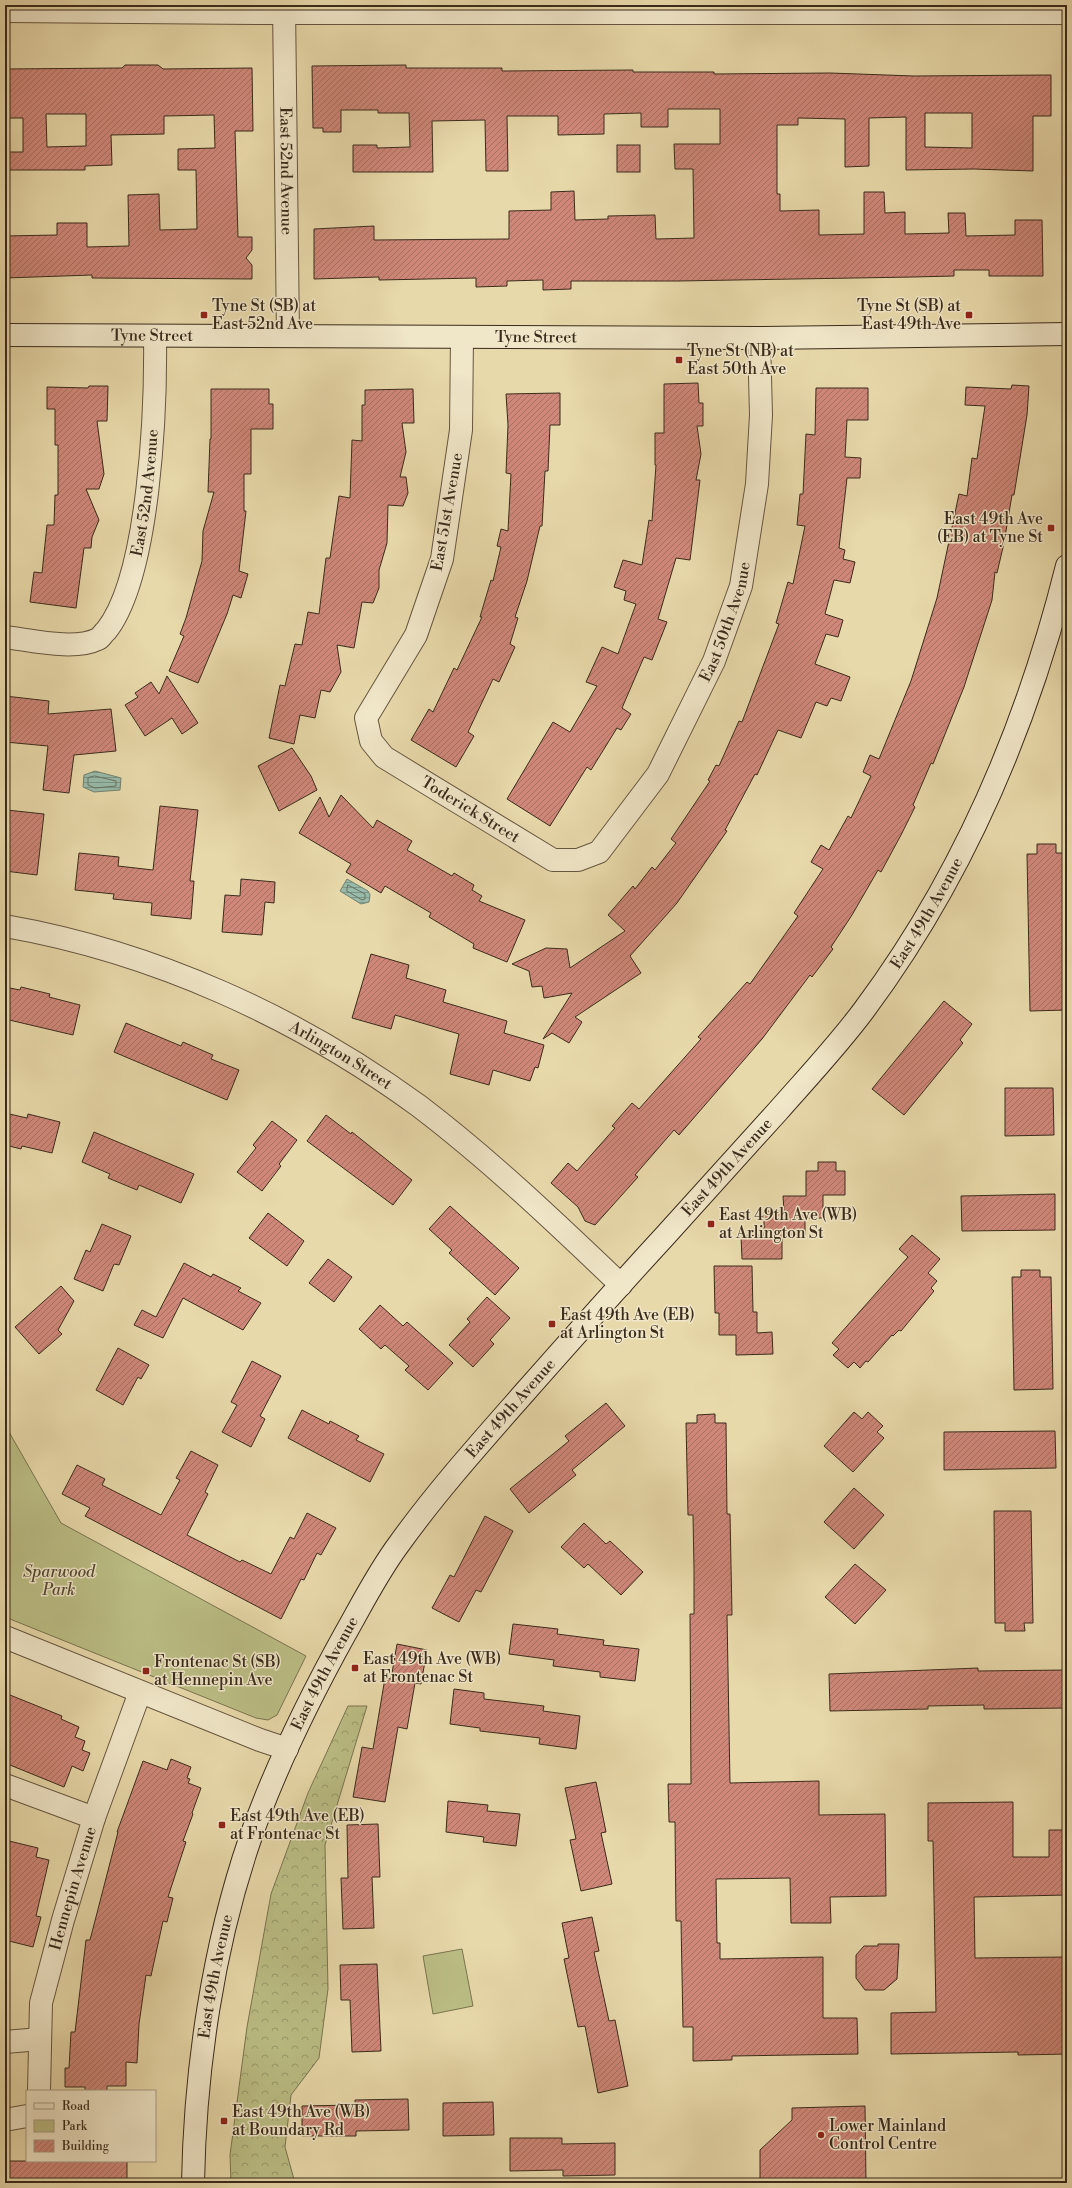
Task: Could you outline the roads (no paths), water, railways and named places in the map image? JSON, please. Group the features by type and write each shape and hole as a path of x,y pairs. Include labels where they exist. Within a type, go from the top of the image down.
{"street":[{"path":"5,11 284,9 1067,13"},
{"name":"East 52nd Avenue","path":"284,9 288,336"},
{"name":"Tyne Street","path":"5,335 759,338 1067,334"},
{"name":"East 52nd Avenue","path":"5,637 76,645 98,639 116,618 125,593 147,496 155,380 155,336"},
{"name":"East 51st Avenue","path":"371,741 366,718 416,634 442,560 461,430 462,337"},
{"name":"East 50th Avenue","path":"578,860 599,852 658,774 714,661 738,593 756,484 761,414 759,338"},
{"name":"East 49th Avenue","path":"193,2183 194,2137 216,1971 225,1928 250,1840 287,1749 330,1662 397,1546 467,1458 621,1284 808,1077 863,1011 922,922 973,831 1014,739 1042,657 1067,566"},
{"name":"Toderick Street","path":"371,741 384,757 553,860 578,860"},
{"name":"Arlington Street","path":"5,926 112,950 233,997 301,1032 366,1070 419,1107 502,1175 621,1284"},
{"path":"5,1637 255,1738 287,1749"},
{"name":"Hennepin Avenue","path":"39,2090 41,2003 63,1920 94,1818 140,1692"},
{"path":"5,1785 94,1818"},
{"path":"5,2042 40,2039"},
{"path":"5,2120 26,2116"}],"water":[{"path":"95,771 121,778 120,790 94,792 83,787 84,775"},
{"path":"347,879 368,891 370,895 369,902 361,904 340,891"}],"place":[{"name":"Tyne St (SB) at East 52nd Ave","path":"204,315"},
{"name":"Tyne St (SB) at East 49th Ave","path":"969,315"},
{"name":"Tyne St (NB) at East 50th Ave","path":"679,360"},
{"name":"East 49th Ave (EB) at Tyne St","path":"1051,528"},
{"name":"East 49th Ave (WB) at Arlington St","path":"711,1224"},
{"name":"East 49th Ave (EB) at Arlington St","path":"552,1324"},
{"name":"East 49th Ave (WB) at Frontenac St","path":"355,1668"},
{"name":"Frontenac St (SB) at Hennepin Ave","path":"146,1671"},
{"name":"East 49th Ave (EB) at Frontenac St","path":"222,1825"},
{"name":"East 49th Ave (WB) at Boundary Rd","path":"224,2121"},
{"name":"Lower Mainland Control Centre","path":"821,2135"}],"park label":[{"name":"Sparwood Park","path":"59,1581"}]}
